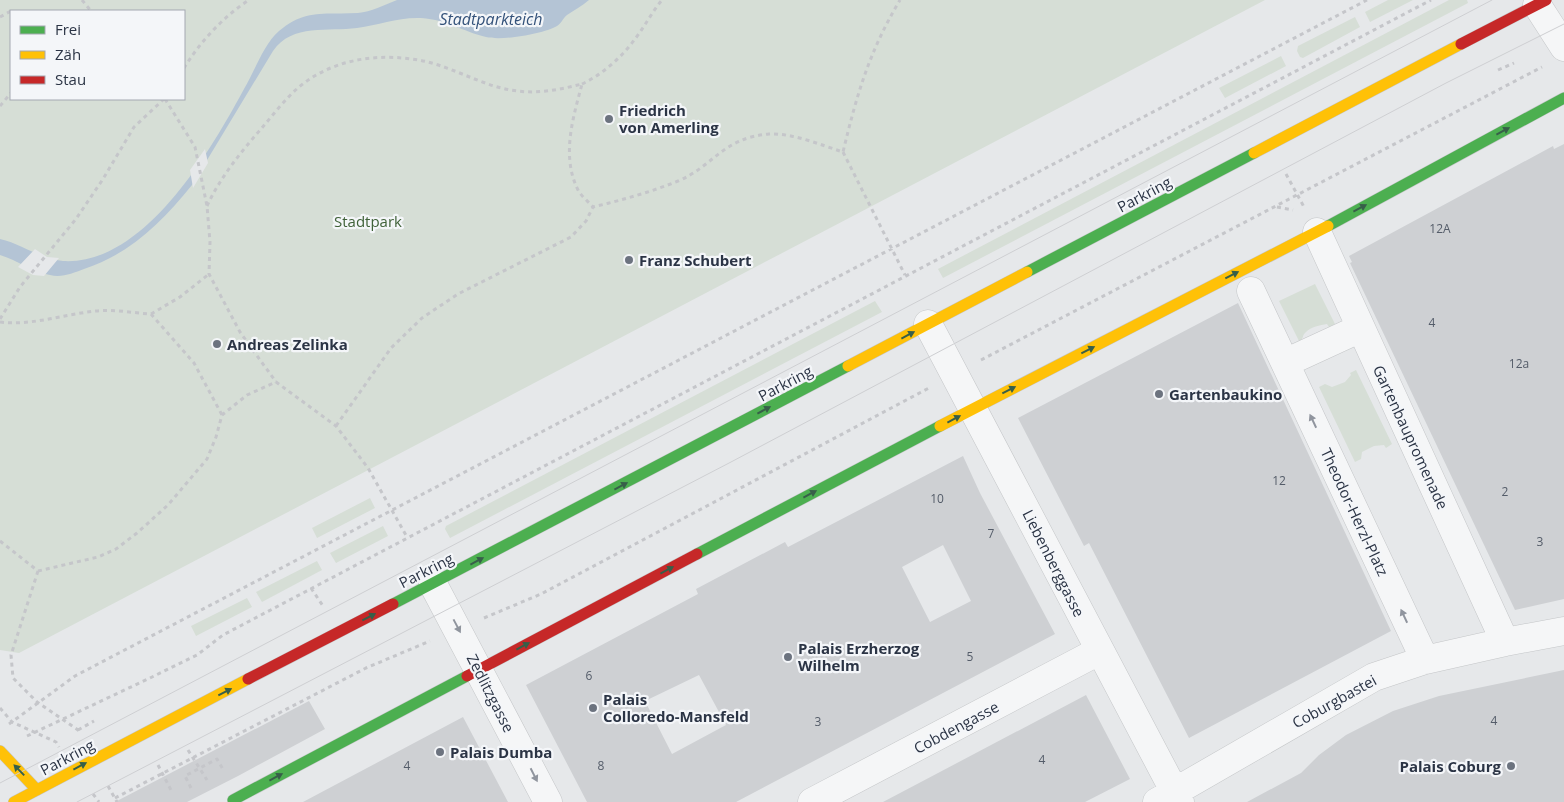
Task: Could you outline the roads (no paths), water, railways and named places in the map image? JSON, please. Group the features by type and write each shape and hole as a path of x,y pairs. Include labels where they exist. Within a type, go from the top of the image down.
{"main road":[{"name":"Parkring","path":"34,798 94,760 1541,2"},
{"path":"233,800 974,408 1317,232 1564,98"},
{"path":"0,751 34,798"}],"street":[{"path":"1541,2 1556,56"},
{"name":"Gartenbaupromenade","path":"1317,232 1505,642"},
{"name":"Theodor-Herzl-Platz","path":"1251,291 1425,660"},
{"name":"Liebenberggasse","path":"928,324 974,408 1099,651 1171,799"},
{"path":"1285,363 1361,328"},
{"name":"Zedlitzgasse","path":"433,584 480,669 548,802"},
{"name":"Coburgbastei","path":"1171,799 1374,677 1425,660 1564,631"},
{"name":"Cobdengasse","path":"812,802 1099,651"}],"water":[{"name":"Stadtparkteich","path":"397,0 589,0 567,15 557,26 542,32 522,36 486,37 447,23 431,19 413,18 357,28 312,30 290,36 273,51 192,185 157,224 130,246 101,263 59,276 37,271 0,255 0,239 55,260 63,261 93,258 121,245 147,225 172,200 194,172 230,114 268,43 279,31 298,19 307,16 363,12"}],"tram line":[{"path":"0,783 1492,0"},
{"path":"77,802 731,462 1446,83 1564,24"}],"place":[{"name":"Friedrich von Amerling","path":"609,119"},
{"name":"Franz Schubert","path":"629,260"},
{"name":"Andreas Zelinka","path":"217,344"},
{"name":"Gartenbaukino","path":"1159,394"},
{"name":"Palais Erzherzog Wilhelm","path":"788,657"},
{"name":"Palais Colloredo-Mansfeld","path":"593,708"},
{"name":"Palais Dumba","path":"440,752"},
{"name":"Palais Coburg","path":"1511,766"}],"park label":[{"name":"Stadtpark","path":"368,221"}]}
